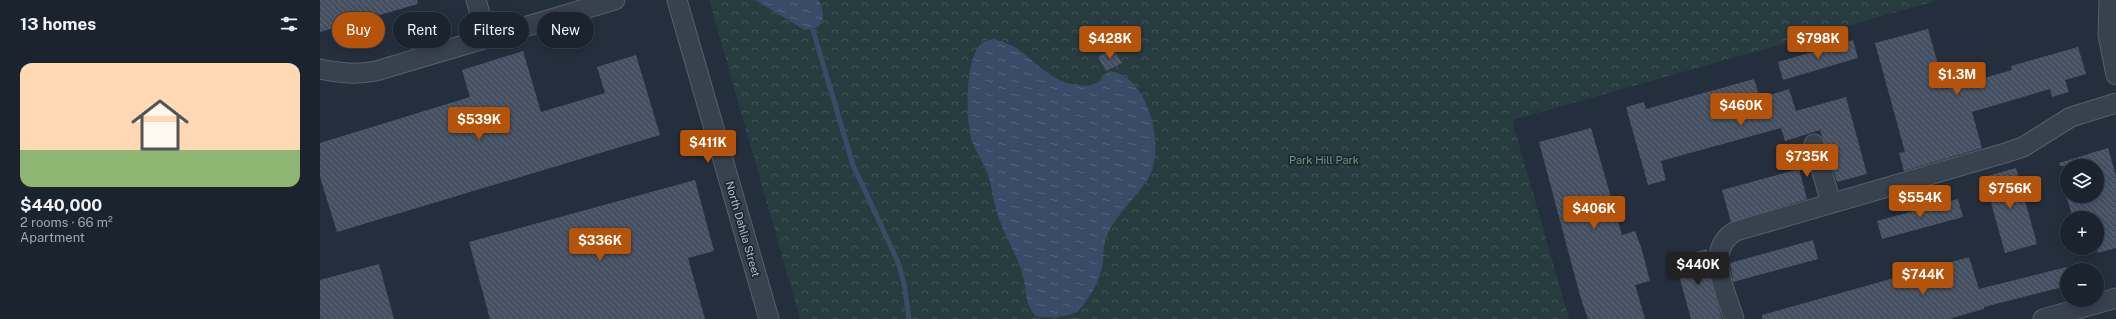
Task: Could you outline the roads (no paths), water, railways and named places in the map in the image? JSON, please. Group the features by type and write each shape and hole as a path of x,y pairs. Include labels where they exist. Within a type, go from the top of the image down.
{"street":[{"path":"476,0 480,12"},
{"path":"529,25 615,0"},
{"name":"North Dahlia Street","path":"677,0 769,319"},
{"path":"2109,0 2108,35 2116,75"},
{"path":"320,69 338,73 358,74 376,71 459,46"},
{"path":"1734,319 1719,266 1718,253 1724,239 1736,231 2023,147 2071,117 2116,103"},
{"path":"1814,144 1831,203"},
{"path":"2043,319 2116,298"}],"water":[{"path":"755,0 819,0 823,11 821,24 818,27 805,30"},
{"path":"995,39 1016,48 1046,72 1067,83 1087,86 1094,85 1106,73 1112,71 1127,78 1137,89 1146,103 1151,118 1155,135 1155,151 1153,166 1148,179 1140,191 1117,218 1106,237 1100,276 1090,295 1081,308 1066,316 1036,316 1029,306 1021,269 997,213 987,172 971,138 968,112 968,84 973,57 978,48 985,41"}],"waterway":[{"path":"813,30 853,165 898,262 904,283 909,319"}],"park label":[{"name":"Park Hill Park","path":"1324,160"}]}
